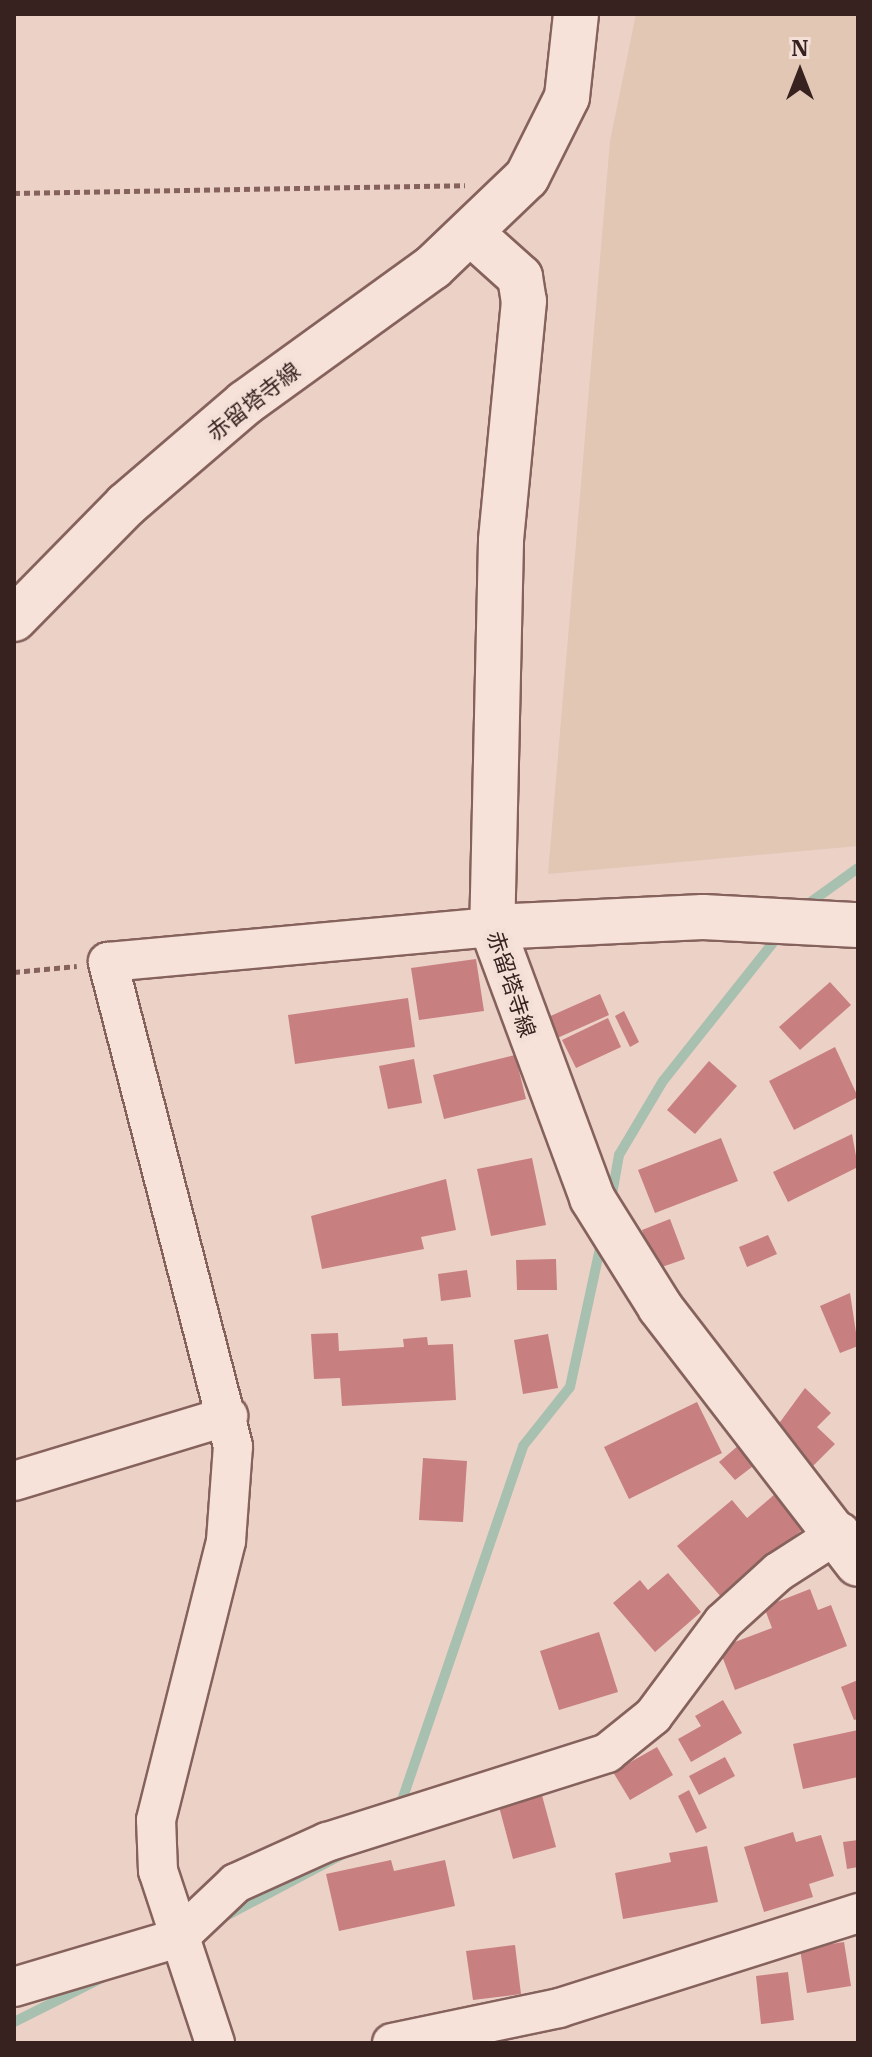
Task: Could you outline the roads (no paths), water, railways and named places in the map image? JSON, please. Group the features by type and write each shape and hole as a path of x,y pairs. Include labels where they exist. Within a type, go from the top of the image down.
{"main road":[{"name":"赤留塔寺線","path":"14,619 126,505 245,403 484,220 552,139 567,97 576,14"},
{"name":"赤留塔寺線","path":"484,220 520,277 524,301 501,541 492,927 592,1198 660,1307 849,1548"},
{"path":"492,927 703,917 858,925"}],"street":[{"path":"215,2043 158,1871 156,1820 226,1541 233,1446 228,1416 108,962 492,927"},
{"path":"14,1481 228,1416"},
{"path":"14,1987 178,1938 236,1883 327,1842 607,1753 653,1716 723,1622 778,1572 849,1548"},
{"path":"392,2043 559,2008 858,1913"}],"waterway":[{"path":"801,909 858,868"},
{"path":"611,1200 619,1155 663,1081 780,934"},
{"path":"400,1806 523,1446 570,1387 602,1239"},
{"path":"220,1919 343,1854"},
{"path":"14,2022 102,1978"}]}
